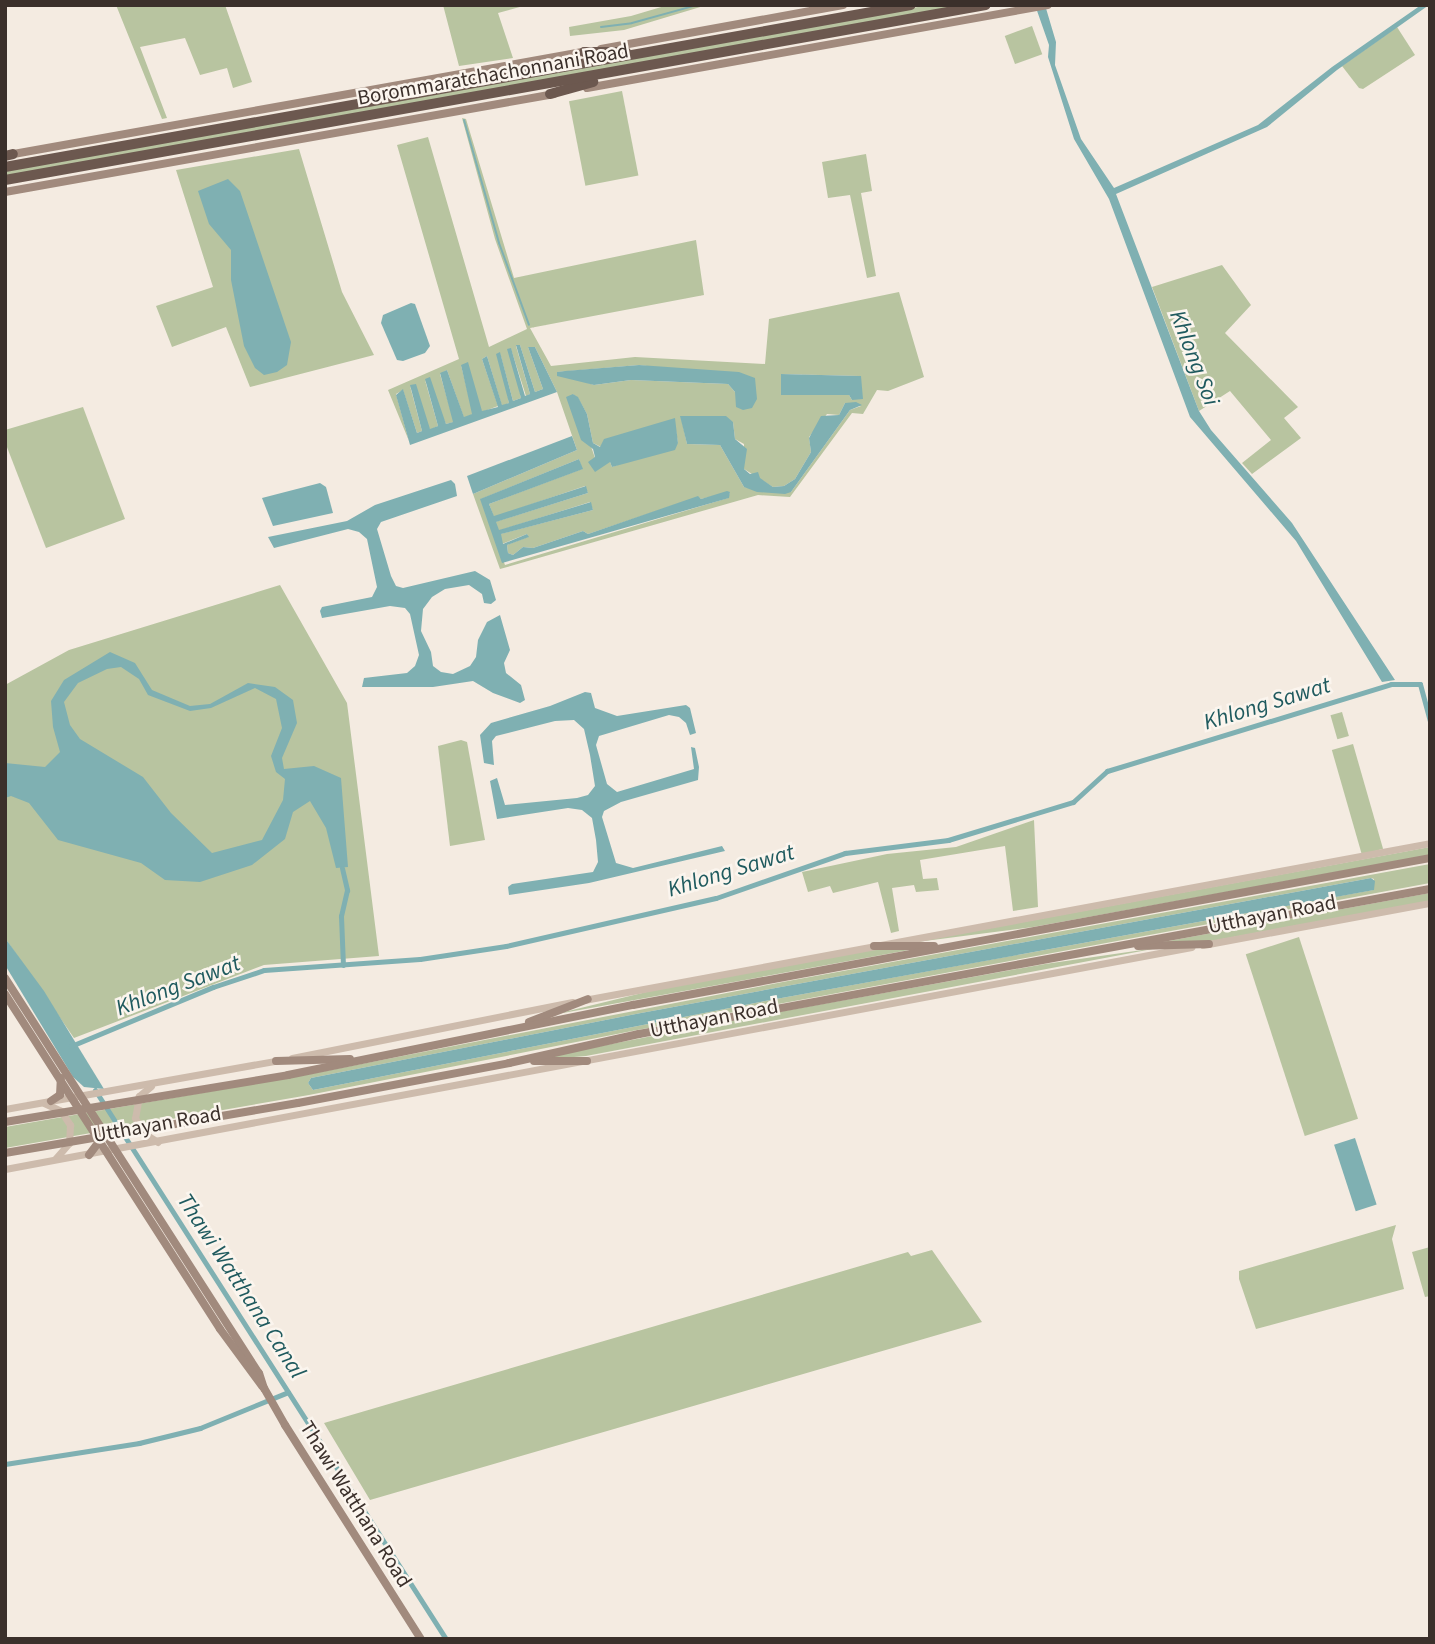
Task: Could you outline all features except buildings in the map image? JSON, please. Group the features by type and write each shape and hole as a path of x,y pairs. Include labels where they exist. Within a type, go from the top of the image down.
{"highway":[{"name":"Borommaratchachonnani Road","path":"5,167 911,5"},
{"name":"Borommaratchachonnani Road","path":"5,180 986,5"},
{"path":"584,52 652,52"},
{"path":"550,94 648,66"}],"main road":[{"path":"8,155 843,5"},
{"path":"5,192 1048,5"},
{"name":"Utthayan Road","path":"5,1122 288,1075 517,1028 1430,858"},
{"name":"Utthayan Road","path":"5,1153 298,1103 509,1063 639,1034 1428,889"},
{"path":"1125,945 1209,944"},
{"path":"874,946 957,945"},
{"name":"Thawi Watthana Road","path":"5,978 17,1004 61,1078 80,1097 101,1139 114,1150"},
{"name":"Thawi Watthana Road","path":"5,994 17,1004 80,1097 220,1329 264,1388 421,1639"},
{"path":"517,1028 588,999"},
{"path":"276,1061 374,1059"},
{"path":"509,1063 587,1061"},
{"path":"47,1102 60,1095 61,1078"},
{"path":"89,1154 101,1139"}],"street":[{"name":"Utthayan Road","path":"5,1109 154,1084 588,999 1430,843"},
{"name":"Utthayan Road","path":"5,1169 1429,903"},
{"path":"154,1084 139,1096 135,1118 154,1143"},
{"path":"47,1102 61,1111 69,1125 69,1143 53,1161"}],"green space":[{"path":"116,5 225,5 252,82 233,88 227,68 200,75 185,38 140,47 167,118 162,119"},
{"path":"443,5 527,5 498,13 513,58 459,66"},
{"path":"668,5 707,5 624,30 570,36 569,27 631,16"},
{"path":"929,5 970,5 5,176 5,171"},
{"path":"1032,26 1042,54 1015,64 1005,36"},
{"path":"1397,27 1415,55 1363,89 1359,88 1342,66"},
{"path":"622,91 638,175 585,186 569,101"},
{"path":"462,118 466,119 514,278 696,240 704,295 530,328 551,366 635,357 765,364 769,319 899,292 924,377 888,391 877,390 863,414 852,413 790,497 758,495 500,569 473,494 577,450 557,392 535,347 528,347 543,389 535,392 520,345 516,346 530,394 526,396 511,349 521,398 513,401 500,353 509,403 502,406 487,356 482,359 498,406 482,412 461,365 473,414 464,418 447,370 440,374 454,422 446,424 425,380 438,426 430,430 410,386 422,431 417,433 403,390 396,394 409,441 388,390 459,359 397,145 428,137 489,347 527,329 495,239","holes":["639,365 755,379 735,392 728,384 631,380 594,385 557,372","781,375 860,376 852,400 849,395","573,394 587,414 593,443 601,447 674,419 678,443 612,467 610,462 595,458","845,403 861,406 850,410 791,492 744,487 720,445 687,444 681,417 733,422 735,439 744,444 744,469 773,487 784,486 795,479 811,452 809,437 827,414 839,415","579,459 582,469 489,504 494,517 585,486 588,493 495,522 498,531 590,502 593,510 500,534 502,544 527,534 528,537 507,545 508,553 513,555 523,547 533,548 583,531 588,534 698,497 701,499 730,492 728,498 505,565 481,499"]},
{"path":"299,149 342,292 374,355 250,387 226,327 172,347 156,306 213,287 176,170"},
{"path":"866,154 872,191 861,193 876,276 867,278 850,195 828,198 822,162"},
{"path":"1222,265 1251,305 1225,333 1298,407 1284,418 1301,438 1252,474 1242,463 1271,440 1230,391 1199,411 1152,287"},
{"path":"83,407 125,519 46,548 5,442 5,430"},
{"path":"280,585 347,703 379,956 264,965 74,1038 5,938 5,685 69,650"},
{"path":"1342,712 1349,736 1337,739 1330,715"},
{"path":"461,740 467,742 485,840 450,846 438,746"},
{"path":"1353,744 1383,849 1362,855 1332,750"},
{"path":"1034,820 1038,907 1013,911 1005,846 920,860 923,879 937,878 939,890 916,892 914,885 892,888 899,931 891,933 878,882 833,893 830,886 808,892 802,872 887,854 956,847"},
{"path":"1430,847 1430,855 1033,927 909,943"},
{"path":"1430,864 1430,883 632,1031 309,1095 5,1148 5,1127 305,1075 788,981","holes":["1374,879 1373,890 765,1001 313,1090 308,1083 311,1078 641,1013"]},
{"path":"1430,893 1430,901 1206,942 1163,942"},
{"path":"1299,937 1358,1119 1305,1136 1246,954"},
{"path":"1163,947 586,1056 550,1059 550,1056 729,1021 1045,964"},
{"path":"910,948 552,1015 679,984 874,949"},
{"path":"1396,1225 1392,1239 1404,1289 1256,1329 1239,1279 1239,1271"},
{"path":"1430,1247 1430,1296 1425,1297 1412,1252"},
{"path":"932,1250 982,1322 370,1500 324,1423 908,1252 911,1256"}],"water":[{"path":"1035,5 1045,5 1056,42 1055,65 1081,139 1114,188 1258,125 1332,67 1421,5 1429,5 1337,70 1267,127 1116,194 1199,411 1211,430 1292,523 1395,680 1382,682 1296,541 1190,417 1109,199 1074,139 1048,57 1049,45"},
{"path":"228,179 240,191 291,342 287,365 277,372 264,375 255,368 244,346 231,280 231,250 209,224 198,191"},
{"path":"411,303 415,304 430,346 425,353 403,361 397,360 381,323 383,315"},
{"path":"516,345 520,345 535,392 543,389 528,347 535,347 557,392 410,445 396,395 403,389 417,433 422,431 410,385 416,384 430,429 438,426 425,379 430,377 446,424 453,422 440,373 447,370 464,417 472,414 461,365 468,362 482,411 498,407 482,359 487,356 502,405 509,403 496,354 500,352 513,401 521,398 507,349 511,348 525,396 530,394"},
{"path":"639,365 739,372 755,378 757,399 752,408 743,410 736,407 735,392 728,384 631,380 594,385 557,376 557,372"},
{"path":"781,374 861,376 863,399 852,400 849,395 781,395"},
{"path":"573,394 578,397 587,414 593,443 600,447 604,439 675,418 678,443 675,450 612,467 610,462 595,472 588,462 595,457 593,449 581,440 566,397"},
{"path":"856,402 862,405 850,410 791,492 785,494 757,492 744,487 720,445 687,444 680,416 726,416 733,422 735,439 747,449 744,469 750,474 758,472 760,478 773,487 784,486 795,479 811,452 809,438 821,416 839,415 845,403"},
{"path":"572,436 577,450 473,494 467,476"},
{"path":"579,459 583,469 489,504 494,516 586,486 588,493 496,522 499,530 591,502 593,510 501,534 503,544 527,534 529,537 507,545 508,553 513,555 523,547 533,548 583,531 588,534 698,496 701,499 727,491 730,492 729,498 502,563 480,499"},
{"path":"451,480 455,484 457,496 381,522 377,529 391,576 396,586 403,588 475,571 490,580 496,600 491,604 484,603 482,594 469,585 445,589 432,597 423,609 421,631 431,652 433,666 441,672 453,674 470,666 476,657 478,640 487,622 500,615 510,650 504,663 506,673 521,685 525,700 520,703 493,693 473,681 433,687 362,687 364,678 407,673 415,666 419,655 410,614 405,608 390,606 322,618 322,607 372,597 377,587 367,539 359,532 348,529 274,548 268,537 347,521 375,505"},
{"path":"320,483 326,487 333,513 273,526 262,498"},
{"path":"110,652 135,663 152,690 190,706 210,704 248,683 275,687 293,700 297,723 282,758 284,769 314,766 341,778 348,867 336,868 326,828 310,801 293,812 285,839 252,865 200,882 165,880 141,863 58,840 29,803 11,796 5,798 5,763 45,767 60,752 53,727 51,701 64,680","holes":["121,667 139,679 148,695 190,711 211,708 255,688 276,699 282,728 271,756 276,772 285,779 283,800 262,840 212,853 171,813 143,777 80,739 70,725 64,702 78,683 107,669"]},
{"path":"585,692 591,693 595,708 617,716 686,705 690,708 696,733 690,735 686,723 679,717 669,715 599,736 596,745 607,784 617,792 694,769 691,747 695,748 699,767 698,780 621,802 604,811 602,817 616,863 633,868 722,846 725,851 589,883 509,895 508,887 512,884 593,872 598,862 596,840 592,818 582,810 568,808 497,819 490,781 497,778 505,805 577,798 588,795 595,786 590,755 584,729 574,720 555,721 496,736 492,741 494,765 484,763 480,735 491,723 550,706"},
{"path":"1371,878 1375,881 1374,890 765,1001 313,1090 308,1083 311,1078 641,1013"},
{"path":"5,938 44,991 104,1089 84,1087 73,1077 5,965"},
{"path":"1355,1138 1377,1205 1356,1211 1334,1145"}],"waterway":[{"path":"601,27 632,23 697,5"},
{"path":"464,120 499,243 529,325"},
{"name":"Khlong Sawat","path":"71,1046 213,987 264,970 420,959 506,946 716,898 845,853 948,840 1073,802 1107,771 1391,684 1420,684 1430,721"},
{"path":"342,868 347,890 341,916 343,965"},
{"name":"Thawi Watthana Canal","path":"95,1090 446,1639"},
{"path":"5,1464 139,1443 200,1428 288,1392"}],"water label":[{"name":"Khlong Soi","path":"1194,358"}]}
